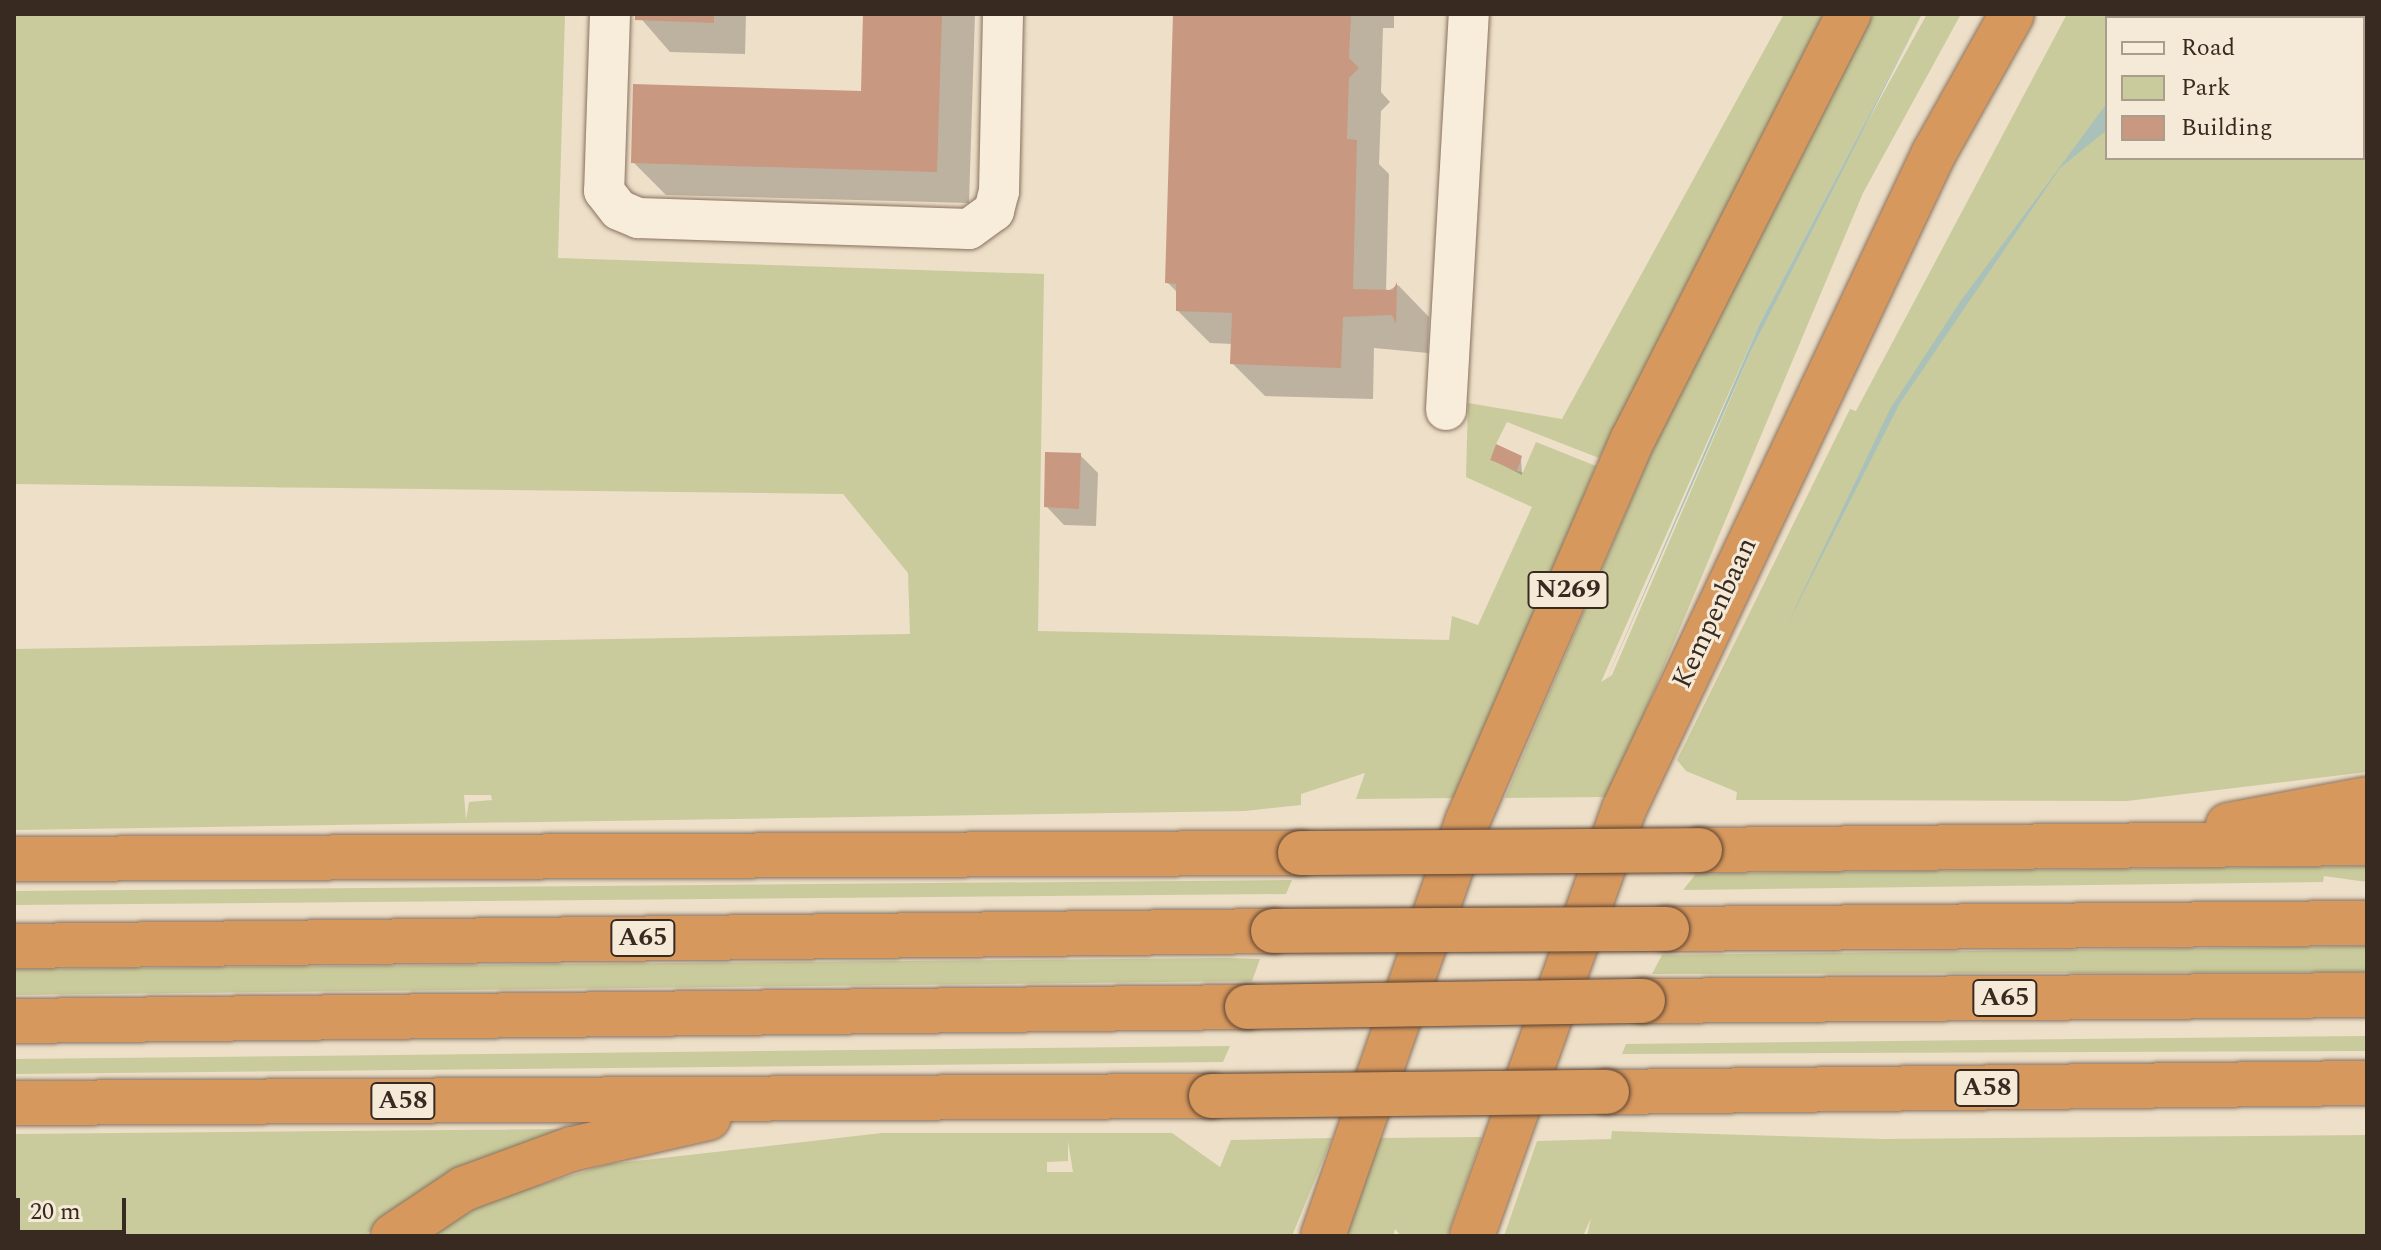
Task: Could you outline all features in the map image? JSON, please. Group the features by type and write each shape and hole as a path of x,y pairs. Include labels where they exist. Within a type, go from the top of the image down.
{"highway":[{"name":"N269","path":"1323,1236 1467,822 1633,439 1849,14"},
{"name":"Kempenbaan","path":"1472,1236 1624,809 1934,153 2012,14"},
{"path":"2124,846 2367,799"},
{"path":"14,859 1300,853 2367,843"},
{"name":"A65","path":"14,946 1273,931 2367,923"},
{"name":"A65","path":"14,1021 2367,995"},
{"name":"A58","path":"14,1103 1211,1096 2367,1083"},
{"name":"A58","path":"393,1236 463,1189 572,1149 792,1099"}],"lane":[{"path":"610,14 604,191 619,210 638,218 969,229 994,211 999,191 1003,14"},
{"path":"1446,410 1469,14"}],"green space":[{"path":"14,14 565,14 558,258 1044,274 1038,631 1449,640 1452,616 1478,625 1532,507 1466,477 1468,403 1562,419 1784,14 1824,14 1599,458 1507,422 1496,444 1490,460 1516,471 1523,472 1536,442 1596,466 1457,798 1356,799 1365,773 1301,794 1301,805 1245,811 14,830 14,649 910,634 908,573 843,494 14,484","holes":["464,795 491,795 492,800 469,802 466,820"]},
{"path":"1873,14 1922,14 1759,325 1601,682 1612,675 1751,351 1844,164 1927,14 1961,14 1863,193 1609,797 1505,798 1673,401"},
{"path":"2067,14 2367,14 2367,772 2127,801 1736,800 1737,792 1686,771 1677,760 1850,409 1856,411"},
{"path":"2367,866 2367,882 2324,876 2323,882 1683,890 1695,875 1723,873"},
{"path":"1292,880 1286,894 14,905 14,891"},
{"path":"2367,946 2367,972 1652,974 1662,955"},
{"path":"1260,959 1252,981 14,995 14,969"},
{"path":"2367,1036 2367,1051 1622,1054 1626,1044"},
{"path":"1230,1046 1223,1062 14,1074 14,1059"},
{"path":"569,1129 415,1197 364,1236 14,1236 14,1134"},
{"path":"1612,1131 1882,1139 2367,1135 2367,1236 1587,1236 1591,1218 1583,1236 1504,1236 1537,1141 1611,1139"},
{"path":"882,1133 1172,1133 1220,1167 1231,1140 1332,1138 1292,1236 425,1236 493,1199 609,1164","holes":["1068,1141 1073,1172 1047,1172 1047,1162 1068,1161"]},
{"path":"1482,1137 1447,1236 1401,1236 1395,1229 1393,1236 1345,1236 1379,1138"}],"shaded area":[{"path":"1922,14 1751,351 1603,688 1759,325"},
{"path":"2328,14 2334,16 2192,16"},
{"path":"2105,106 2105,132 2060,168 1900,403 1786,627 1890,409 1960,302"}],"building":[{"path":"635,14 714,14 714,23 635,20"},
{"path":"863,14 942,14 937,172 631,163 633,84 861,91"},
{"path":"1173,14 1351,14 1349,58 1359,68 1349,78 1347,139 1357,140 1353,289 1393,290 1397,282 1396,324 1392,315 1343,317 1341,368 1230,364 1232,313 1176,311 1176,284 1165,283"},
{"path":"1496,444 1522,456 1517,471 1490,460"},
{"path":"1045,452 1081,453 1079,509 1044,507"}]}
